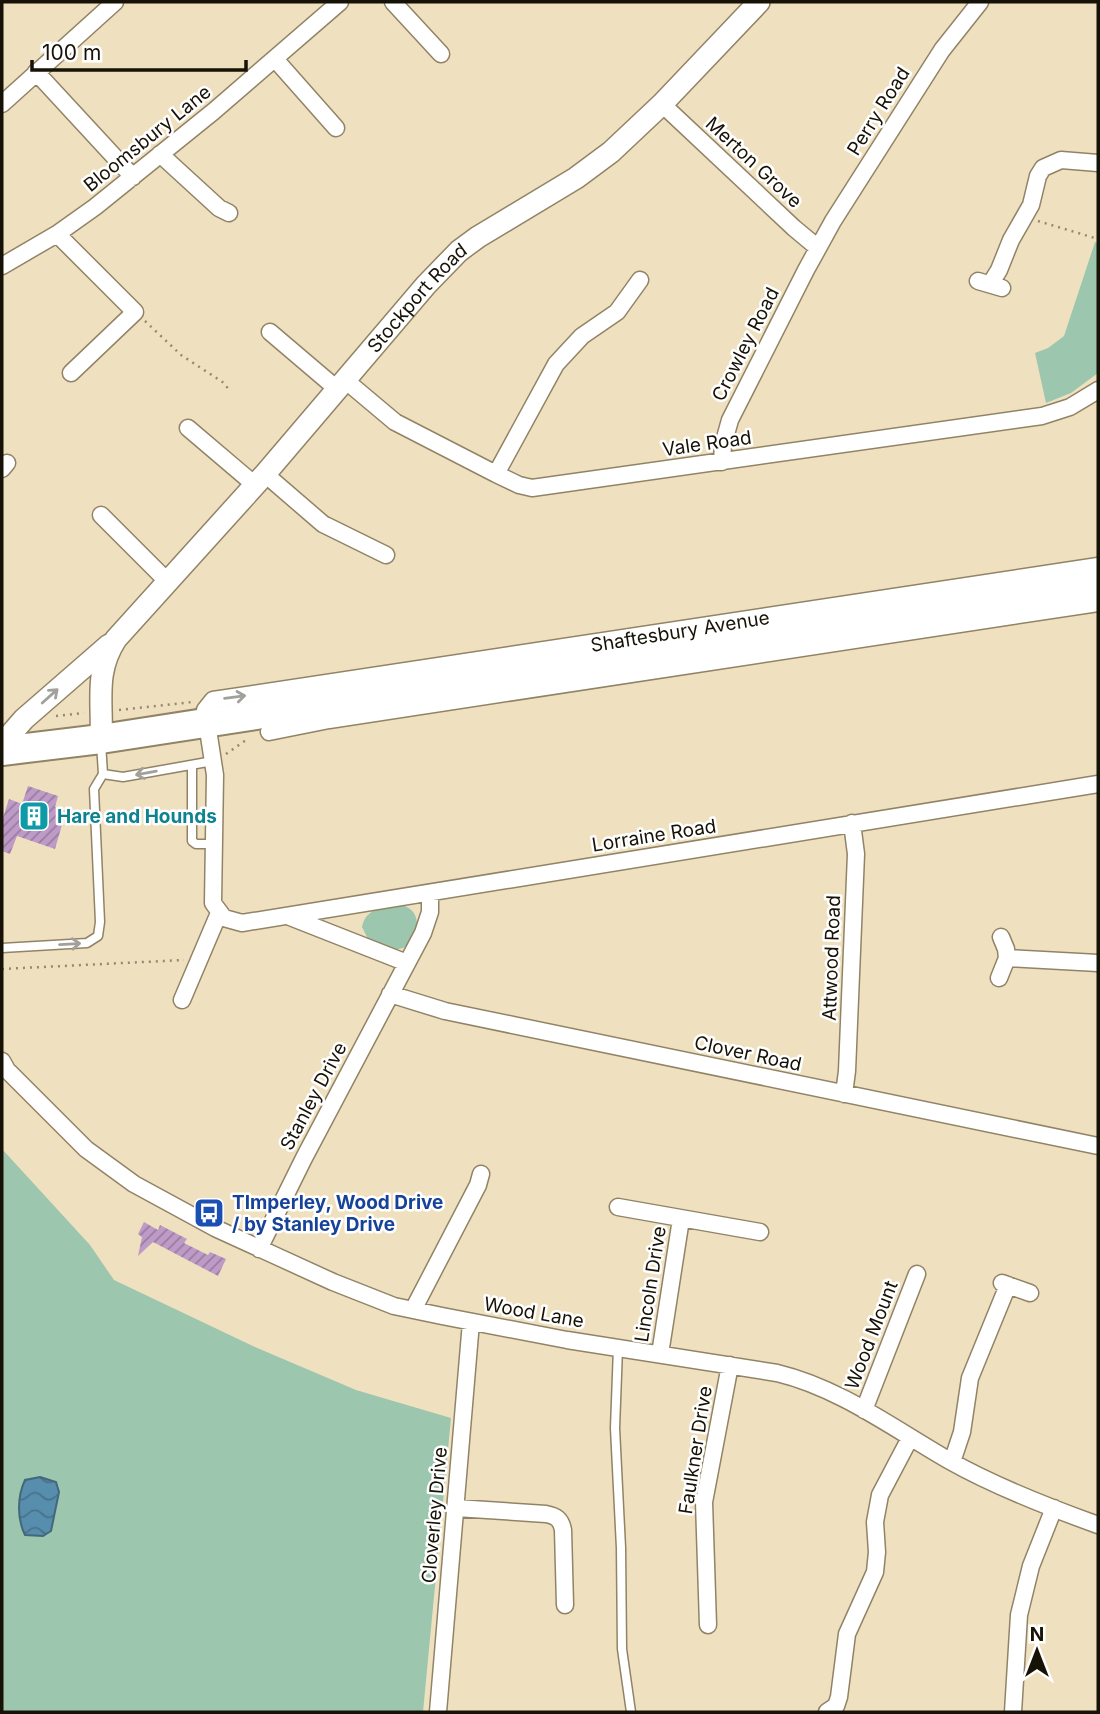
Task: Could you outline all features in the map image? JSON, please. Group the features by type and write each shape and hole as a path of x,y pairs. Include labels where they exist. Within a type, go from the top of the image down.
{"highway":[{"name":"Shaftesbury Avenue","path":"101,739 208,712 270,716 310,715 1098,585"},
{"name":"Stockport Road","path":"4,751 101,739"}],"main road":[{"name":"Stockport Road","path":"4,751 24,719 116,639 260,480 426,285 467,244 583,173 620,145 759,2"},
{"name":"Stockport Road","path":"101,739 102,669 116,639"}],"street":[{"path":"2,104 114,2"},
{"path":"393,2 441,54"},
{"name":"Perry Road","path":"818,248 942,50 980,2"},
{"name":"Bloomsbury Lane","path":"2,266 57,234 133,177 275,59 335,4"},
{"path":"275,59 336,128"},
{"path":"36,72 133,177"},
{"name":"Merton Grove","path":"662,104 818,248"},
{"path":"160,155 219,208 229,213"},
{"path":"990,284 1025,216 1038,176 1046,165 1061,160 1098,163"},
{"path":"57,234 135,312 71,373"},
{"name":"Crowley Road","path":"722,462 723,445 730,420 818,248"},
{"path":"496,474 556,364 582,336 617,312 640,280"},
{"name":"Vale Road","path":"270,332 396,422 496,474 531,488 1042,416 1070,407 1098,390"},
{"path":"188,428 323,524 386,555"},
{"path":"100,515 168,582"},
{"name":"Shaftesbury Avenue","path":"270,716 1098,566"},
{"name":"Shaftesbury Avenue","path":"310,715 1098,603"},
{"path":"182,1000 219,913 212,898 213,761 208,712"},
{"name":"Lorraine Road","path":"219,913 229,921 242,923 1098,784"},
{"name":"Attwood Road","path":"844,1094 856,854 852,823"},
{"name":"Stanley Drive","path":"259,1249 428,921 430,893"},
{"path":"287,916 407,963"},
{"path":"999,978 1007,958 1001,937"},
{"path":"1007,958 1098,963"},
{"name":"Clover Road","path":"390,994 446,1011 1098,1146"},
{"name":"Wood Lane","path":"2,1061 7,1070 66,1131 108,1166 165,1201 259,1249 333,1282 394,1306 413,1310 802,1380 864,1410 951,1462 1098,1525"},
{"path":"413,1310 478,1185 481,1174"},
{"path":"618,1207 760,1232"},
{"name":"Lincoln Drive","path":"660,1354 681,1219"},
{"name":"Wood Mount","path":"864,1410 917,1274"},
{"path":"951,1462 962,1432 970,1378 1005,1284 1030,1293"},
{"name":"Cloverley Drive","path":"438,1712 471,1322"},
{"name":"Faulkner Drive","path":"709,1625 704,1502 730,1365"},
{"path":"836,1710 847,1634 875,1572 875,1522 880,1495 910,1437"},
{"path":"456,1508 546,1514 558,1518 562,1522 563,1530 565,1605"},
{"path":"1013,1712 1019,1615 1031,1566 1054,1508"}],"lane":[{"path":"2,948 88,943 98,936 94,789 103,774 101,739"},
{"path":"103,774 122,777 213,761"},
{"path":"191,765 192,841 196,844 213,844"},
{"path":"618,1348 615,1428 621,1548 622,1649 631,1712"}],"path":[{"path":"1025,216 1098,239"},
{"path":"135,312 181,355 224,383 229,390"},
{"path":"123,709 198,701 208,712"},
{"path":"213,761 251,736 270,716"},
{"path":"2,969 200,961"}],"green space":[{"path":"1095,242 1098,243 1098,373 1071,393 1046,403 1035,353 1048,348 1064,336"},
{"path":"401,905 415,914 417,922 417,930 409,944 391,949 368,939 362,927 367,916 382,908"},
{"path":"2,1149 90,1245 114,1280 255,1347 356,1390 451,1418 423,1712 2,1712"}],"water":[{"path":"40,1477 56,1482 59,1492 51,1531 43,1536 25,1535 19,1515 20,1494 25,1480"}],"building":[{"name":"Hare and Hounds","path":"28,786 58,796 55,807 66,811 55,849 17,836 10,854 2,851 2,821 9,799 22,804"},
{"path":"144,1222 158,1230 160,1225 187,1239 184,1243 208,1255 210,1252 226,1259 218,1276 153,1242 138,1256 142,1237 138,1234"}],"place":[{"name":"Hare and Hounds","path":"34,816"},
{"name":"TImperley, Wood Drive / by Stanley Drive","path":"209,1213"}]}
